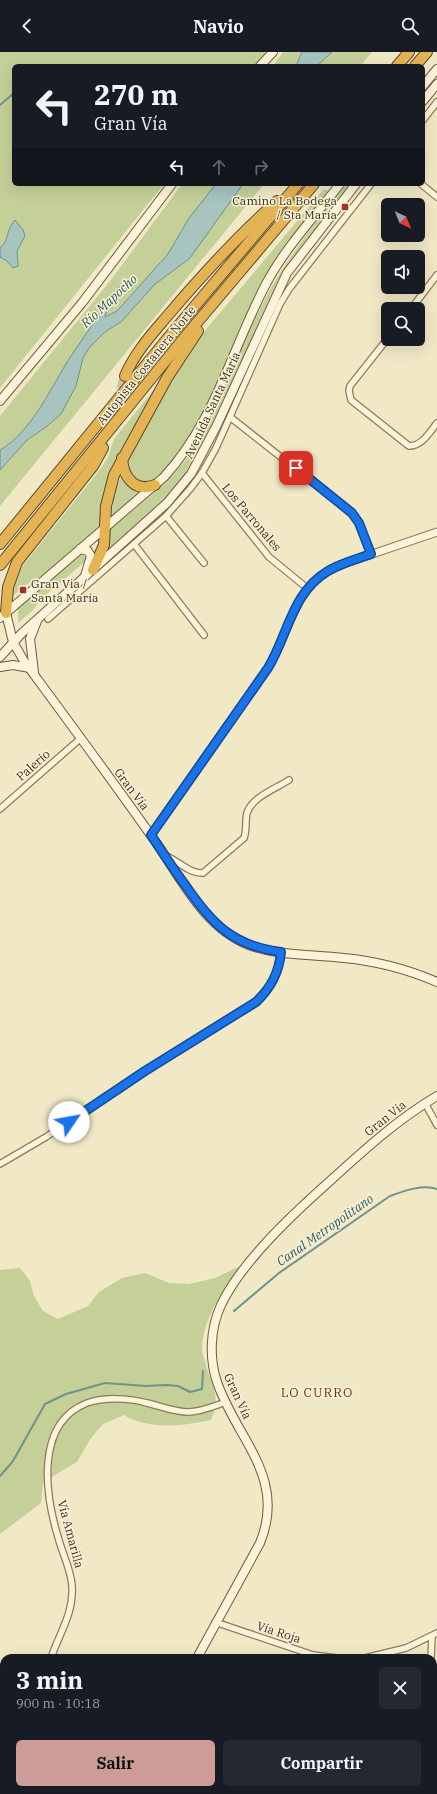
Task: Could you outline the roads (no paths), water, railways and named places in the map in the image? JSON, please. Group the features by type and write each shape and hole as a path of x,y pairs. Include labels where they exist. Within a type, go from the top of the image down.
{"highway":[{"path":"399,64 409,52"},
{"path":"417,64 426,52"},
{"path":"125,376 140,349 217,259 264,212 295,186"},
{"name":"Autopista Costanera Norte","path":"0,544 167,339 295,186"},
{"name":"Autopista Costanera Norte","path":"0,565 184,338 312,186"},
{"path":"93,570 102,551 108,492 122,458 179,358 242,269"},
{"path":"3,615 8,588 17,562 93,466 103,448"},
{"path":"122,458 123,472 132,483 145,487 155,485"}],"main road":[{"path":"261,64 269,52"},
{"path":"262,64 273,52"},
{"path":"425,84 437,69"},
{"path":"425,99 437,84"},
{"path":"0,401 86,297 170,186"},
{"name":"Avenida Santa María","path":"3,615 155,485 185,453 205,421 271,274 338,186"},
{"name":"Avenida Santa María","path":"0,657 13,642 167,503 191,474 216,427 287,273 354,186"},
{"path":"80,549 88,551 91,556 90,564 84,579"},
{"path":"3,615 13,642"},
{"name":"Gran Vía","path":"32,672 30,639 38,619"},
{"name":"Gran Vía","path":"13,642 32,672 151,835 202,909 222,930 247,944 281,952 370,961 399,968 437,982"},
{"path":"0,667 13,665 32,672"},
{"name":"Gran Vía","path":"199,1654 215,1622 260,1542 265,1528 268,1509 267,1490 262,1472 226,1402 215,1373 212,1345 217,1316 226,1295 258,1253 295,1213 372,1143 437,1096"}],"street":[{"path":"425,117 437,102"},
{"name":"Avenida Santa María","path":"48,619 166,516 181,501 202,473 230,417 280,304 289,289 369,186"},
{"path":"423,186 437,197"},
{"path":"416,302 437,275"},
{"path":"382,346 350,386 349,396 354,404 404,444 414,446 423,440 437,423"},
{"path":"230,417 352,513 359,523 371,554"},
{"name":"Los Parronales","path":"202,473 264,552 307,588"},
{"path":"166,516 204,563"},
{"path":"151,835 268,668 279,648 295,606 307,588 329,570 437,532"},
{"path":"134,544 204,635"},
{"name":"Palerio","path":"0,809 81,738"},
{"path":"164,855 176,860 190,871 203,872 244,838 247,815 255,801 289,780"},
{"path":"0,1164 40,1141 145,1071 256,1002 273,982 278,969 281,952"},
{"path":"424,1104 437,1125"},
{"name":"Vía Amarilla","path":"53,1654 68,1618 72,1594 71,1576 54,1524 49,1485 48,1456 50,1445 60,1424 68,1414 78,1407 102,1400 132,1400 189,1412 201,1411 226,1402"},
{"name":"Vía Roja","path":"215,1622 311,1654"},
{"path":"382,1654 399,1650 434,1635"},
{"path":"432,1654 434,1635"}],"water":[{"path":"302,52 332,52 319,64 297,64"},
{"name":"Río Mapocho","path":"214,186 242,186 190,258 154,285 122,321 105,332 89,348 83,358 76,386 61,414 46,427 27,440 0,470 0,450 22,432 32,420 71,356 114,293 119,287 108,306 105,317 117,311 168,254 189,218"},
{"path":"15,220 23,230 25,236 17,251 18,266 13,268 7,261 0,257 0,248 5,242 10,228"}],"waterway":[{"path":"0,105 12,95"},
{"name":"Canal Metropolitano","path":"234,1311 279,1273 390,1196 407,1190 426,1187 437,1189"},
{"name":"Canal Metropolitano","path":"0,1476 13,1461 45,1404 66,1394 105,1383 146,1386 178,1386 190,1392 202,1389 203,1371"}],"tunnel":[{"path":"108,432 125,376"}],"place":[{"name":"Camino La Bodega / Sta María","path":"345,207"},
{"name":"Gran Via / Santa María","path":"23,590"}],"district":[{"name":"LO CURRO","path":"317,1392"}]}
